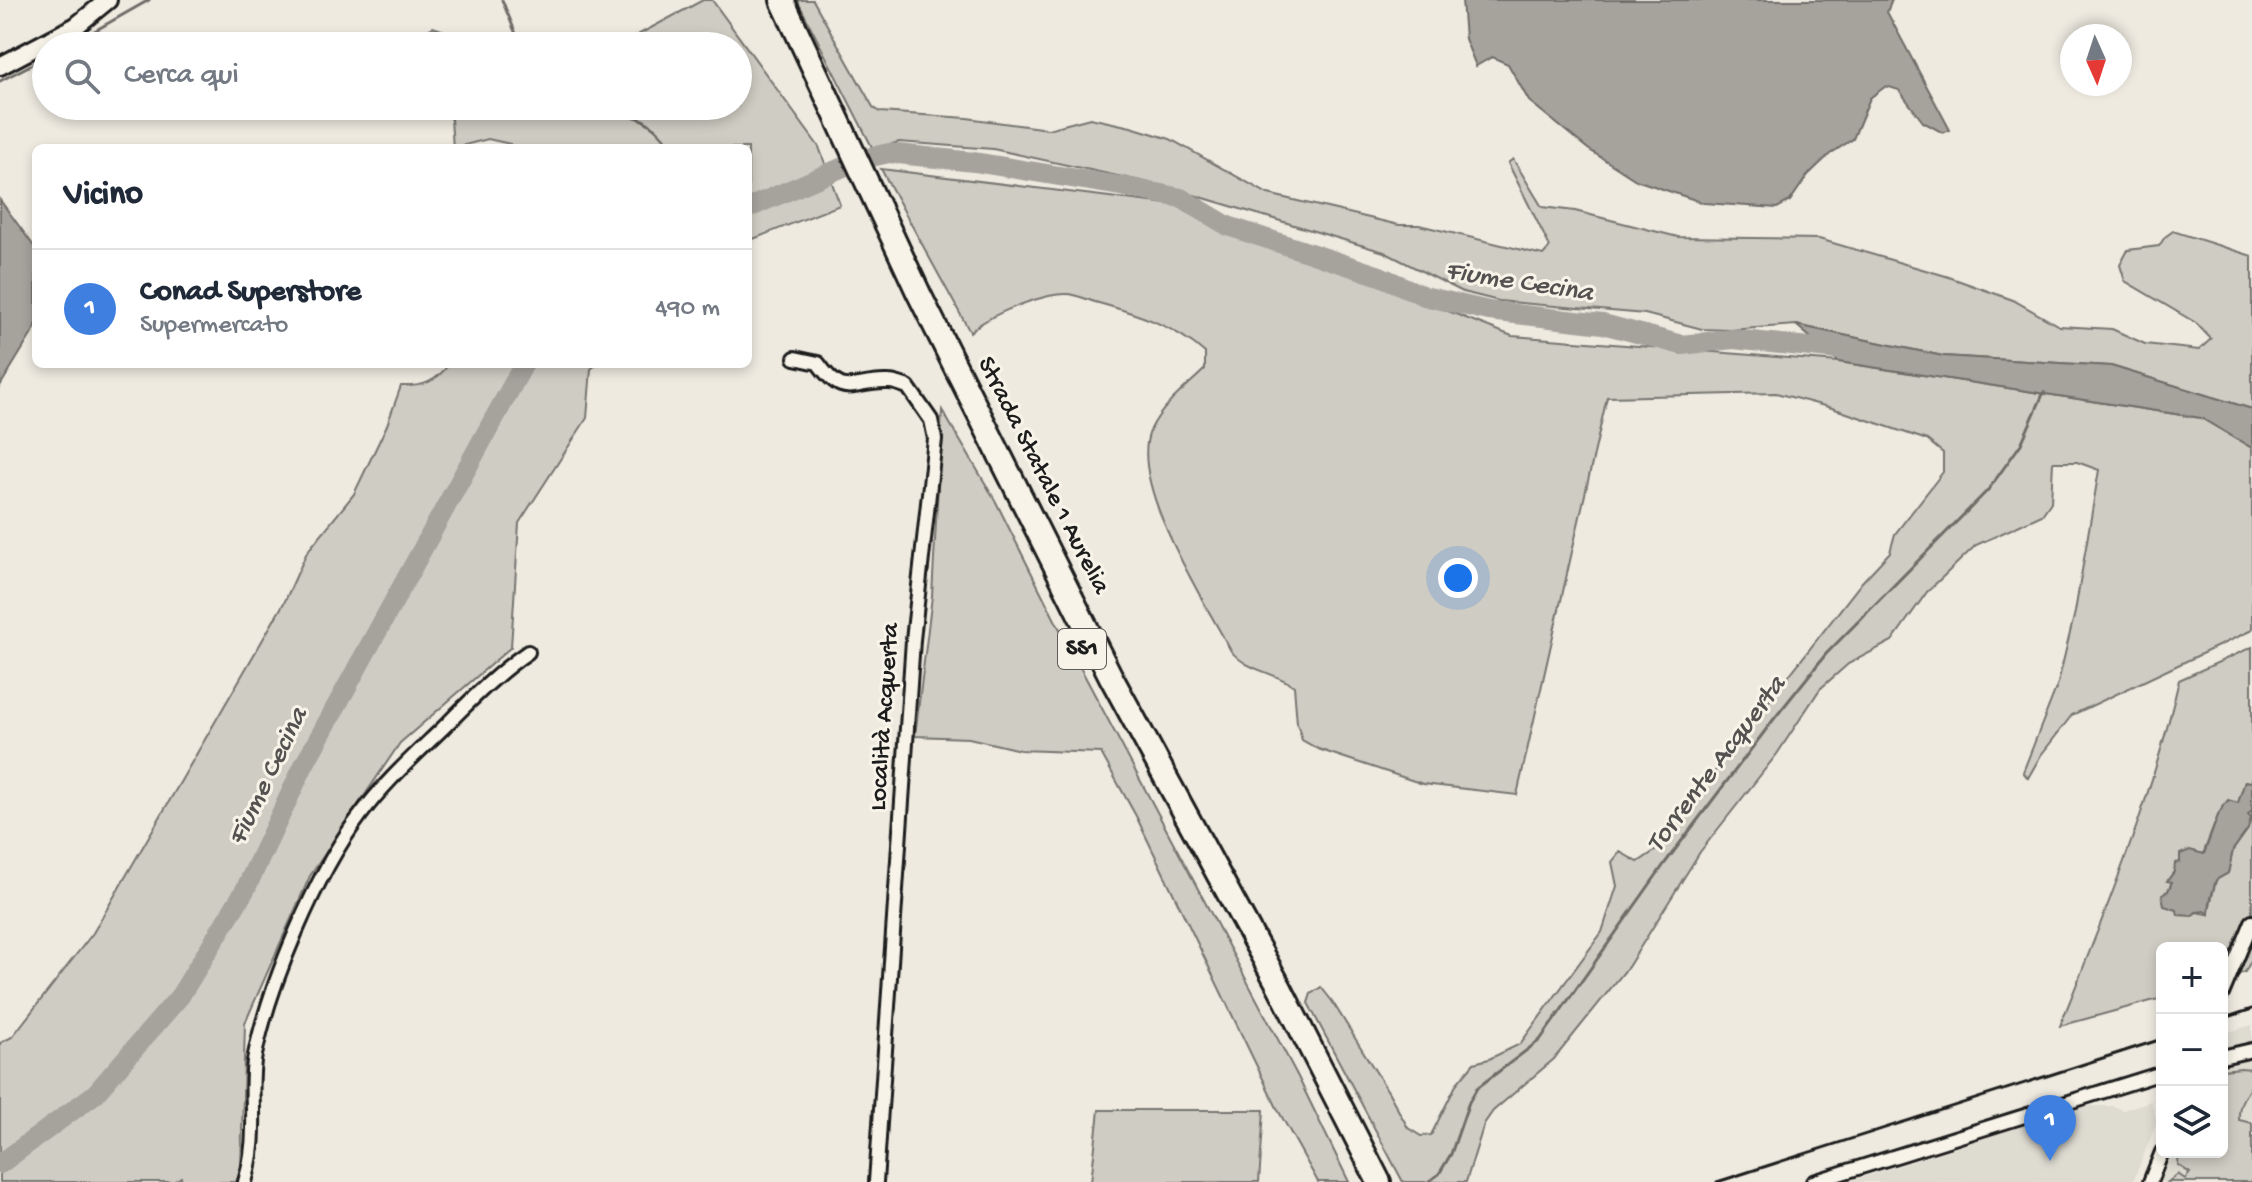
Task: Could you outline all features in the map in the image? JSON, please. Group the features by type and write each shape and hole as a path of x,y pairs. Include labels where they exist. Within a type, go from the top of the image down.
{"highway":[{"name":"Strada Statale 1 Aurelia","path":"766,0 813,88 912,297 1293,1028 1379,1182"},
{"name":"Strada Statale 1 Aurelia","path":"782,0 813,88"},
{"name":"Strada Statale 1 Aurelia","path":"1293,1028 1362,1182"}],"main road":[{"path":"65,32 108,0"},
{"path":"0,66 32,49"}],"street":[{"name":"Località Acquerta","path":"795,358 818,363 830,379 844,386 889,382 908,387 931,420 935,439 913,640 876,1182"},
{"path":"245,1182 253,1128 251,1087 265,1017 294,939 332,857 384,786 500,672 528,652"},
{"path":"2228,980 2252,922"},
{"path":"2228,1056 2251,1052"},
{"path":"1813,1182 2156,1075"},
{"path":"2150,1182 2160,1158"}],"shaded area":[{"path":"703,0 712,0 735,32 643,32"},
{"path":"797,0 813,0 873,107 880,112 967,118 1048,129 1090,118 1170,139 1268,194 1399,225 1419,225 1543,255 1550,247 1508,163 1513,159 1542,207 1575,211 1678,237 1819,239 1946,276 2013,300 2059,326 2112,329 2145,344 2199,350 2211,339 2196,323 2125,281 2120,265 2128,250 2159,246 2173,231 2252,256 2252,409 2111,366 1943,356 1796,325 1702,329 1645,314 1499,301 1463,292 1384,252 1164,186 993,149 899,142 873,149"},
{"path":"1462,0 1892,0 1887,12 1950,130 1943,133 1923,122 1899,90 1886,86 1870,98 1853,139 1830,154 1808,175 1790,201 1777,208 1704,203 1636,180 1588,149 1529,101 1508,64 1492,57 1476,66 1465,39"},
{"path":"433,27 447,32 424,32"},
{"path":"752,55 819,147 840,205 752,239 752,144 510,144 488,139 453,144 451,120 752,120"},
{"path":"881,169 1175,205 1512,336 1839,362 2201,418 2252,448 2252,630 2072,715 2041,755 2028,778 2023,772 2058,683 2075,612 2099,470 2077,462 2053,462 2051,502 2042,515 1976,545 1927,592 1892,641 1848,664 1820,689 1777,754 1700,852 1628,967 1554,1059 1493,1111 1484,1124 1466,1182 1403,1182 1308,1003 1311,994 1321,987 1332,1001 1408,1128 1421,1136 1431,1135 1457,1083 1474,1063 1520,1044 1602,932 1617,886 1612,862 1620,852 1638,862 1656,850 1862,582 1890,552 1895,534 1943,472 1943,453 1927,440 1776,393 1607,397 1517,795 1423,784 1318,749 1302,740 1297,723 1294,686 1237,658 1188,573 1158,509 1149,479 1146,451 1151,429 1162,412 1205,369 1205,353 1153,321 1069,294 1015,307 970,332"},
{"path":"0,200 32,244 32,334 0,386"},
{"path":"1796,325 1943,356 2111,366 2252,409 2252,448 2201,418 1839,362"},
{"path":"445,368 592,368 587,418 519,523 511,647 400,743 310,876 245,1023 241,1170 236,1182 182,1182 181,1177 173,1182 0,1182 0,1043 12,1037 93,933 285,601 307,552 354,494 387,425 401,386 416,386 439,375"},
{"path":"942,410 995,500 1055,620 1298,1077 1349,1182 1318,1182 1278,1110 1136,816 1101,753 1020,750 969,738 915,736 932,596"},
{"path":"2252,647 2252,782 2245,782 2238,803 2219,813 2203,854 2180,863 2168,880 2172,882 2168,891 2177,910 2192,916 2196,912 2208,914 2216,880 2228,873 2233,850 2248,829 2248,815 2252,810 2252,959 2245,972 2228,979 2228,942 2156,942 2156,1000 2060,1026 2141,812 2179,680"},
{"path":"2245,781 2252,782 2252,810 2248,815 2251,818 2248,829 2233,850 2228,873 2216,880 2209,914 2205,911 2192,916 2178,915 2177,910 2164,906 2162,894 2168,891 2172,882 2167,881 2174,872 2175,863 2180,862 2180,854 2190,850 2204,854 2219,813 2228,800 2238,803"},
{"path":"2252,1025 2252,1182 2158,1182 2167,1158 2228,1158 2228,1032"},
{"path":"2228,1069 2252,1069 2252,1083 2241,1102 2239,1120 2252,1123 2252,1182 2168,1182 2178,1174 2185,1179 2190,1173 2178,1165 2179,1158 2228,1158"},
{"path":"2151,1101 2156,1118 2133,1182 1847,1182 2087,1106 2113,1106 2123,1110"},
{"path":"1099,1110 1264,1110 1259,1182 1091,1182"}],"waterway":[{"path":"93,32 149,0"},
{"path":"502,0 515,32"},
{"path":"0,81 32,64"},
{"path":"642,120 660,133 668,144"},
{"name":"Fiume Cecina","path":"752,206 862,159 889,153 974,162 1181,198 1228,226 1380,276 1424,296 1489,311 1603,324 1682,345 1733,339 1848,351"},
{"name":"Fiume Cecina","path":"0,1164 95,1094 180,996 245,890 304,765 522,368"},
{"name":"Torrente Acquerta","path":"1428,1182 1439,1174 1451,1154 1477,1088 1540,1040 1665,863 1826,654 1988,490 2021,444 2044,392"}],"railway":[{"path":"2228,1017 2252,1009"},
{"path":"1717,1182 2156,1041"}],"place":[{"name":"Conad Superstore","path":"2050,1161"}]}
